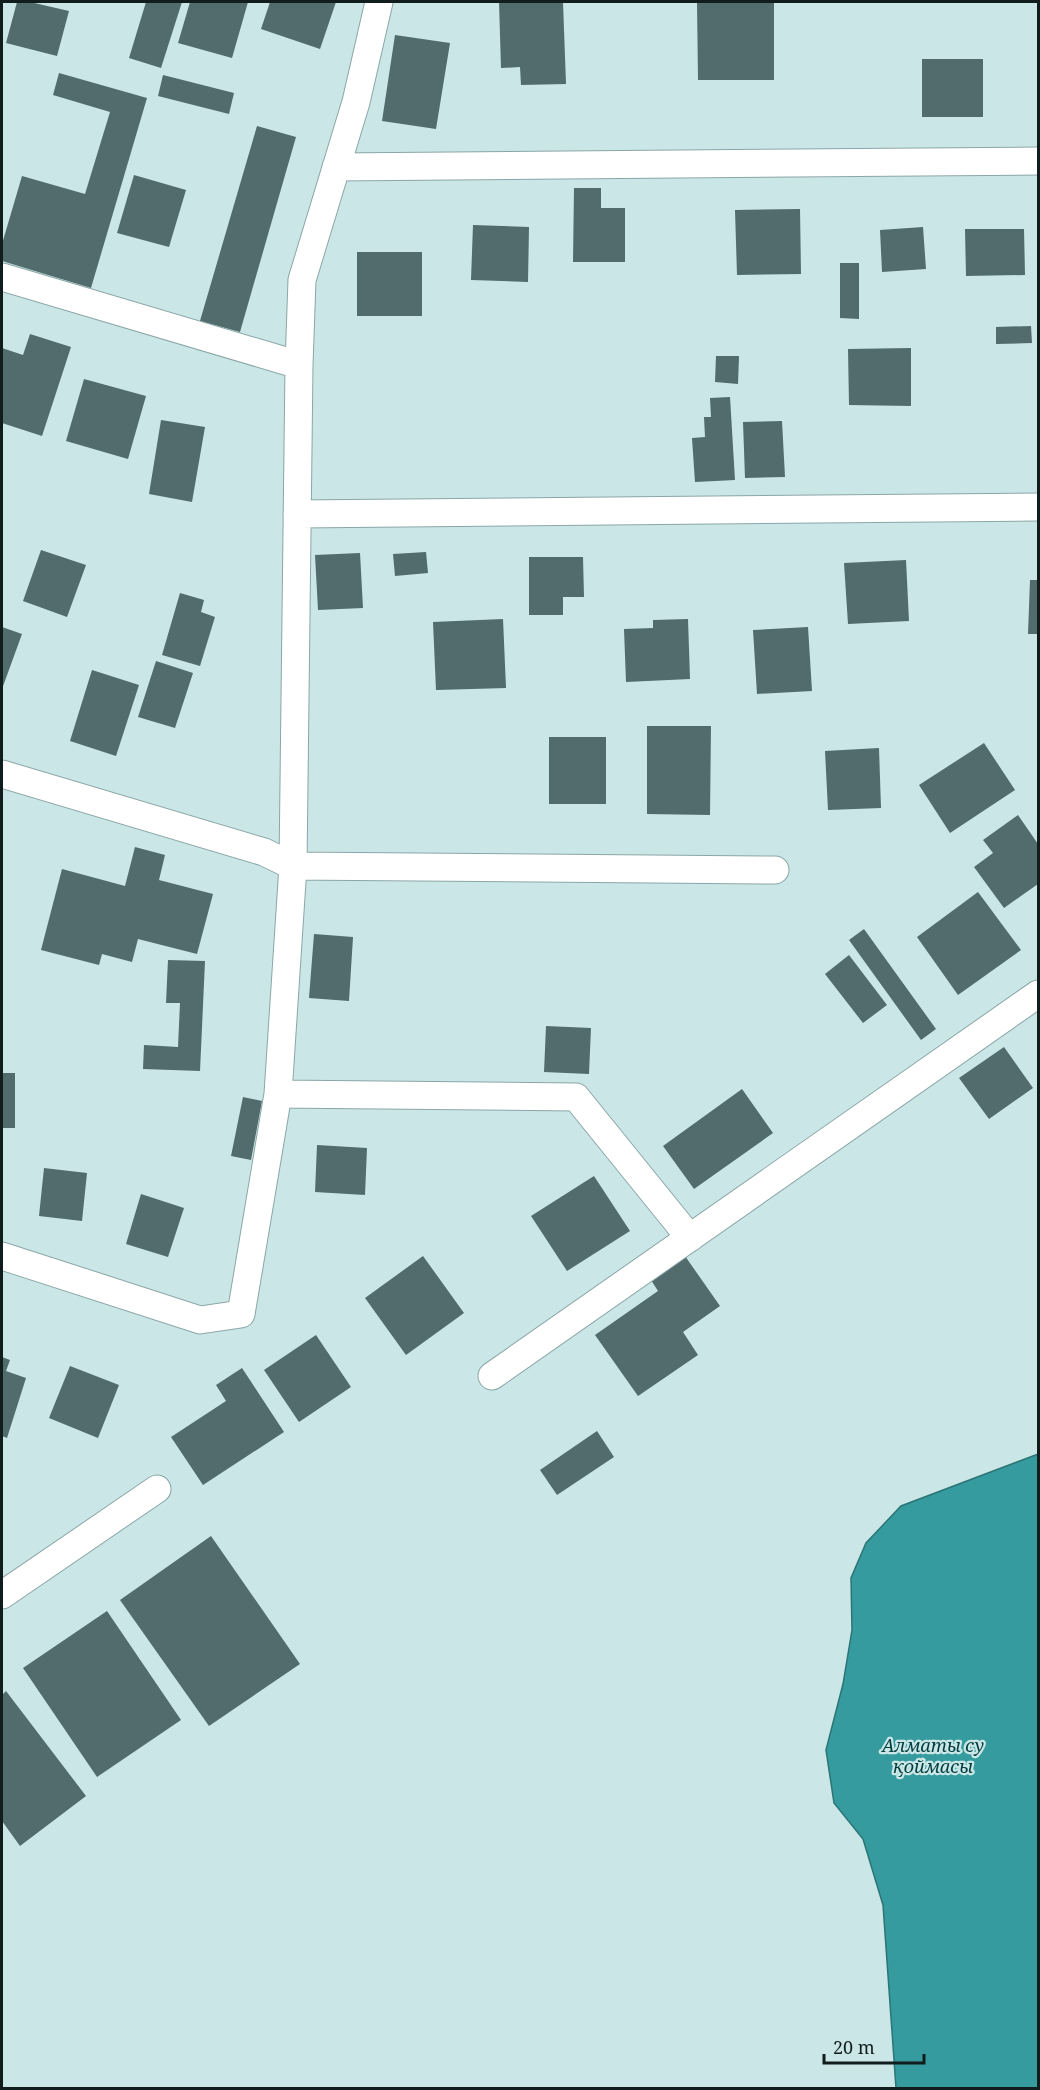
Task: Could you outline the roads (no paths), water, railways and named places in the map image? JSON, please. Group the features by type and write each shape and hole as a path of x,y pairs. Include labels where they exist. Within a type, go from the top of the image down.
{"street":[{"path":"2,1256 200,1320 241,1314 279,1094 293,866 298,364 302,280 356,102 379,2"},
{"path":"336,167 1038,160"},
{"path":"2,277 298,364"},
{"path":"297,514 1038,507"},
{"path":"2,774 264,852 293,866 775,870"},
{"path":"492,1376 1038,994"},
{"path":"279,1094 576,1097 690,1238"},
{"path":"2,1594 158,1489"}],"water":[{"name":"Алматы су қоймасы","path":"1038,1454 1038,2088 896,2088 883,1905 863,1839 834,1803 826,1750 843,1684 852,1630 851,1578 866,1543 901,1506"}]}
